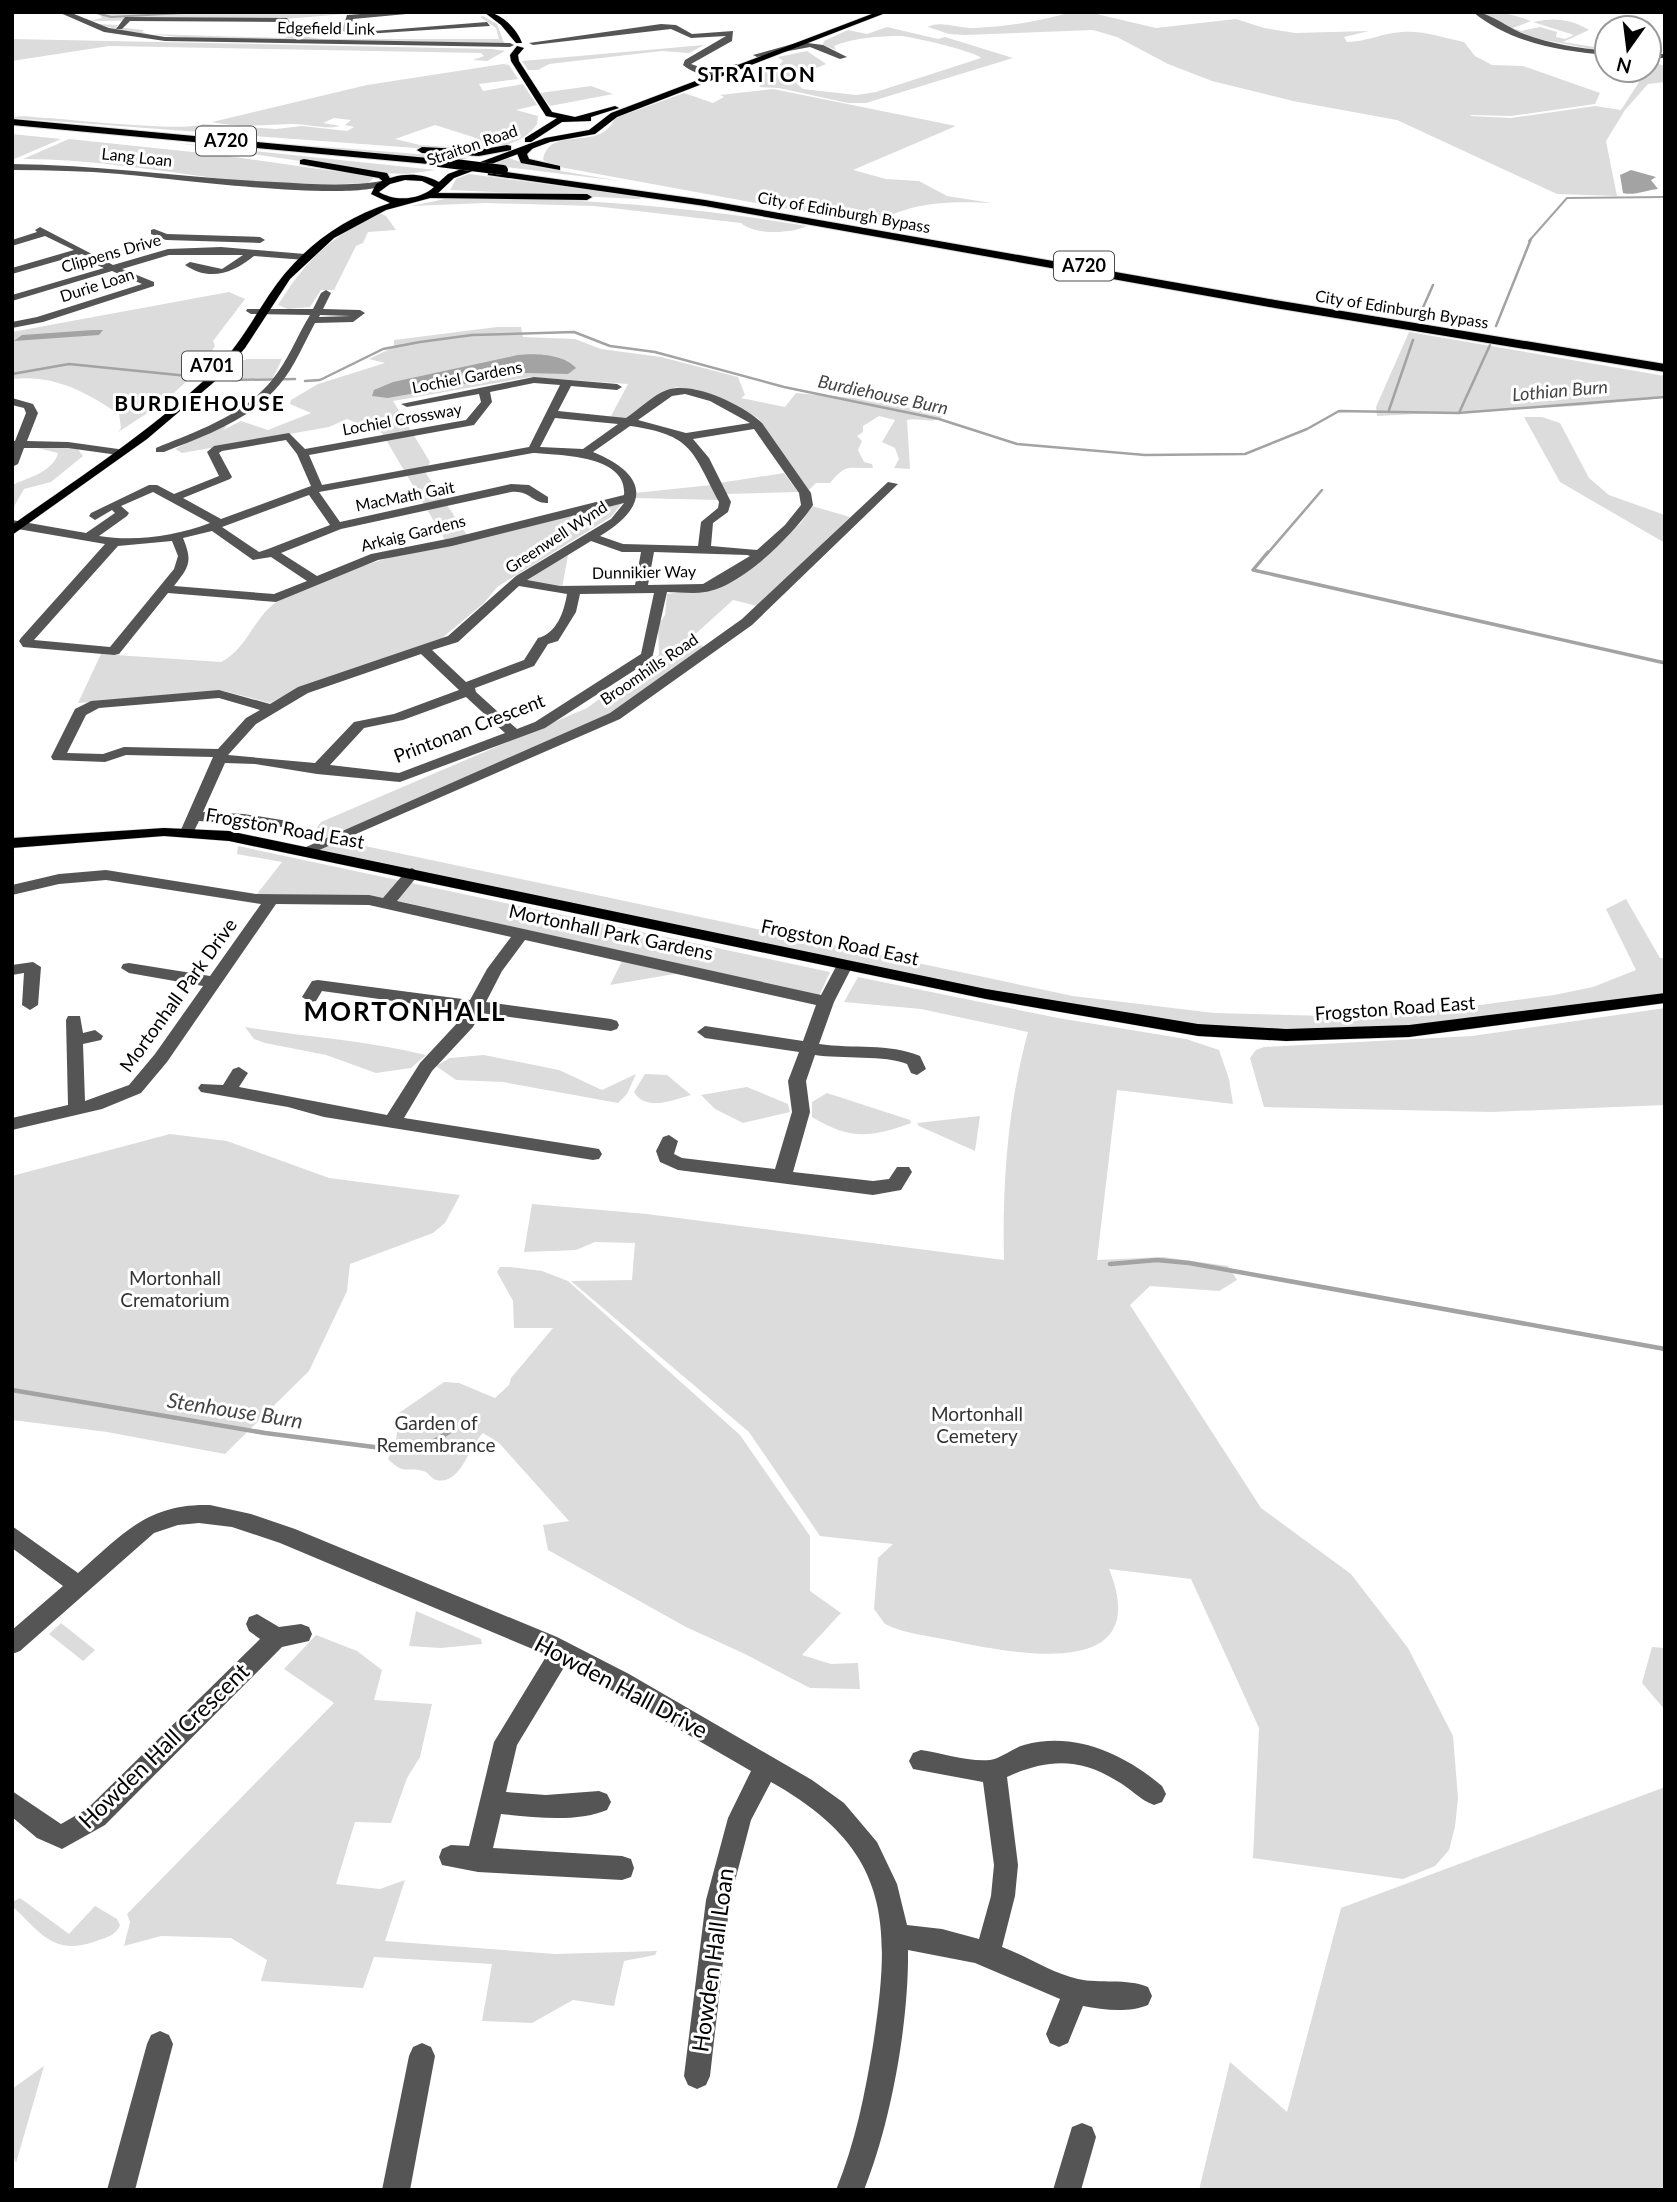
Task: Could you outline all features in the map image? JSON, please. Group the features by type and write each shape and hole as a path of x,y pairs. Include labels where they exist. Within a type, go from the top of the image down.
{"highway":[{"name":"City of Edinburgh Bypass","path":"12,125 116,131 497,171 670,193 1665,366"},
{"name":"City of Edinburgh Bypass","path":"12,125 434,164"},
{"path":"12,125 372,171 383,175 384,183"},
{"path":"116,131 456,153 507,149"},
{"path":"529,147 522,153 525,161 570,170"},
{"name":"City of Edinburgh Bypass","path":"497,171 1665,366"},
{"path":"582,173 921,236"},
{"path":"435,190 635,200 877,234"}],"main road":[{"path":"488,12 504,23 520,45"},
{"name":"Straiton Road","path":"412,178 439,173 507,149 573,118 603,113 707,73 786,49 871,12"},
{"name":"Straiton Road","path":"762,56 884,12"},
{"path":"510,45 533,43"},
{"path":"520,45 514,55 515,61 549,114 547,128"},
{"name":"Straiton Road","path":"435,190 451,176 529,147 555,138 587,134 614,115 707,73"},
{"path":"549,114 592,121 599,126"},
{"name":"A701","path":"14,524 118,452 216,376 245,343 299,257 320,233 376,194 384,183 412,178 430,180 435,190 363,215 299,257 273,278 224,352 200,378 14,524"},
{"name":"A701","path":"376,194 396,200 415,199"},
{"name":"Frogston Road East","path":"12,844 187,832 229,836 845,965 1112,1017 1198,1030 1251,1034 1339,1034 1433,1029 1665,998"}],"street":[{"name":"Edgefield Link","path":"62,12 112,32 174,40 510,45"},
{"path":"346,31 348,15 424,12"},
{"path":"1477,12 1506,31 1524,37 1593,50"},
{"path":"333,31 489,26 472,13"},
{"path":"123,18 287,20 293,30"},
{"path":"169,34 185,19"},
{"path":"226,35 242,19"},
{"path":"533,43 661,26 673,27 691,36 730,33 729,39 688,62 687,65 707,73"},
{"path":"435,29 438,38"},
{"path":"284,37 293,30 308,31"},
{"path":"820,48 818,40 838,30"},
{"path":"803,41 839,57"},
{"path":"786,49 820,48"},
{"name":"Lang Loan","path":"12,167 92,169 233,183 342,187 384,183"},
{"name":"Lang Loan","path":"342,187 376,194"},
{"path":"12,243 43,232 93,256 93,260 113,267"},
{"path":"154,232 166,236 260,240"},
{"path":"221,250 234,238"},
{"name":"Clippens Drive","path":"12,298 168,252 221,250 299,257"},
{"path":"12,271 82,251"},
{"path":"190,265 215,274 230,270 252,252"},
{"name":"Durie Loan","path":"12,325 39,320 151,284 113,267"},
{"path":"160,450 234,416 260,398 278,379 326,293"},
{"path":"251,311 314,316"},
{"name":"Lochiel Gardens","path":"407,404 527,381 617,387"},
{"path":"554,414 551,411 567,383"},
{"name":"Lochiel Crossway","path":"302,453 470,424 487,402 484,391"},
{"name":"Dunnikier Way","path":"517,582 545,589 574,590 713,586 796,522 807,505 801,488 751,417 713,399 676,391 629,422"},
{"path":"12,401 31,409 12,464"},
{"path":"554,414 629,422 684,437 694,445 725,502 724,509 707,522 704,551"},
{"path":"533,450 554,414"},
{"path":"585,453 629,422"},
{"path":"684,437 758,425"},
{"path":"176,497 226,477 213,452 218,448 289,436 302,453 315,490 337,526"},
{"path":"17,444 118,452"},
{"name":"Greenwell Wynd","path":"14,524 114,542 176,537 315,490 533,450 585,453 620,470 632,497 629,507 615,522 517,582 462,633 424,650 318,684 270,708 241,730 221,756 187,832"},
{"name":"Broomhills Road","path":"305,850 615,716 747,622 892,484"},
{"path":"95,516 153,486 176,497 216,524 257,557 272,552 316,581"},
{"name":"MacMath Gait","path":"272,552 337,526 511,488 524,487 544,500"},
{"name":"Arkaig Gardens","path":"164,589 271,599 375,557 452,542 632,497"},
{"path":"88,538 123,513 113,505"},
{"path":"114,542 26,641 28,644 114,650 183,564 183,549 176,537"},
{"path":"590,537 622,548 748,551 757,554"},
{"path":"641,590 648,549"},
{"name":"Printonan Crescent","path":"270,708 219,694 96,704 80,712 58,757 105,758 124,751 221,756 317,770 400,778 514,734 562,712 647,656 652,624 660,612 661,589"},
{"path":"317,770 359,725 398,717 529,663 544,641 553,638 570,612 574,590"},
{"path":"424,650 514,734"},
{"path":"194,816 231,817 288,825"},
{"path":"388,903 412,873"},
{"name":"Mortonhall Park Gardens","path":"12,890 60,879 106,875 272,899 388,903 826,1002"},
{"name":"Mortonhall Park Drive","path":"19,1124 115,1099 135,1089 272,899"},
{"path":"392,1122 426,1067 462,1029 477,1007 495,969 520,934"},
{"path":"782,1177 801,1112 797,1081 826,1002 845,965"},
{"path":"12,971 33,967 30,1005"},
{"path":"129,968 214,982"},
{"path":"310,997 318,985 611,1024"},
{"path":"74,1020 77,1110"},
{"path":"705,1032 854,1054 900,1054 914,1060 917,1069"},
{"path":"75,1040 95,1036"},
{"path":"228,1090 239,1073"},
{"path":"207,1088 392,1122 575,1143 593,1154"},
{"path":"669,1141 665,1151 670,1162 782,1177 887,1188 901,1180 903,1172"},
{"name":"Howden Hall Drive","path":"12,1644 146,1527 183,1515 218,1516 244,1521 562,1651 604,1672 825,1804 861,1838 884,1880 896,1937 894,1978 872,2118 865,2150 850,2190"},
{"path":"12,1535 78,1585"},
{"name":"Howden Hall Crescent","path":"12,1802 46,1830 62,1837 78,1830 96,1817 267,1631 301,1634"},
{"path":"478,1860 506,1742 562,1651"},
{"path":"921,1761 942,1763 965,1770 994,1771 1025,1756 1081,1754 1128,1772 1154,1794"},
{"name":"Howden Hall Loan","path":"697,2076 718,1900 740,1818 766,1767"},
{"path":"987,1954 1006,1877 1006,1851 994,1771"},
{"path":"492,1802 547,1807 599,1802"},
{"path":"451,1857 622,1868"},
{"path":"896,1937 934,1941 987,1954 1075,1993 1108,1998 1139,1996"},
{"path":"1059,2034 1075,1993"},
{"path":"121,2190 160,2044"},
{"path":"396,2190 422,2056"},
{"path":"1067,2190 1082,2137"}],"green space":[{"path":"1072,12 1088,12 1156,28 1236,19 1264,28 1295,33 1369,31 1344,37 1347,42 1395,33 1425,33 1464,42 1475,56 1492,65 1523,66 1600,93 1595,104 1511,116 1469,116 1511,118 1595,106 1621,110 1638,84 1648,84 1625,110 1606,141 1617,196 1557,194 1397,120 1293,101 1212,81 1168,64 1117,37 1093,30 965,35 949,34 928,27 943,24 974,28 1036,21"},
{"path":"1481,12 1502,13 1525,19 1531,21 1513,28 1521,31 1540,27 1557,32 1556,37 1565,39 1574,35 1533,22 1555,19 1576,23 1589,30 1563,42 1593,47 1593,49 1528,37"},
{"path":"105,13 344,14 286,19 89,21 102,18 100,15"},
{"path":"483,16 497,24 504,43 187,38 151,34 285,38 296,32 293,35 322,39 499,39 496,28 480,17"},
{"path":"98,24 144,30 142,32 150,34 123,31"},
{"path":"887,27 938,39 945,37 1013,58 866,103 848,103 779,88 759,87 762,83 759,77 753,74 780,64 783,61 778,57 807,51 826,64 807,72 796,83 803,89 856,95 876,92 981,58 956,48 901,36 850,41 834,46 836,50 823,45 824,41 848,30 867,34"},
{"path":"12,39 505,51 487,61 473,60 484,56 481,53 109,46 12,61"},
{"path":"704,45 689,53 662,51 549,64 538,70 528,70 522,61"},
{"path":"509,65 518,79 479,84 483,91 523,84 537,105 516,110 538,116 537,124 521,139 511,143 489,149 456,151 12,118 29,116 177,127 203,124 276,129 302,126 347,131 354,127 345,125 351,120 334,118 323,123 340,126 296,124 241,126 212,122 367,85","holes":["435,125 477,139 465,148 420,145 395,139"]},
{"path":"1663,65 1665,66 1663,82"},
{"path":"591,86 613,94 550,106 540,93"},
{"path":"773,89 956,126 853,170 886,179 919,181 947,196 992,203 930,204 901,211 871,224 554,166 543,160 547,149 555,143 598,135 608,129 615,118 684,93 713,103 724,97 720,95"},
{"path":"12,134 61,139 12,160"},
{"path":"69,139 221,155 375,177 368,183 264,183 101,163 23,159"},
{"path":"177,143 436,170 407,174 383,173"},
{"path":"289,144 469,158 459,161"},
{"path":"509,158 532,166 620,181 490,165"},
{"path":"469,174 644,197 639,199 450,190 456,179"},
{"path":"455,197 632,204 807,226 783,232 763,231 741,223 594,206 486,203 411,206"},
{"path":"380,213 386,216 396,230 368,232 363,243 356,246 334,290 321,290 310,307 288,309 278,305 299,275 321,251 347,231"},
{"path":"229,292 245,299 213,341 215,346 206,360 172,395 118,432 121,428 119,414 82,392 42,379 12,379 12,332"},
{"path":"497,327 521,327 523,337 575,339 601,349 661,357 738,377 745,395 741,398 785,407 796,393 854,398 945,414 937,420 907,420 910,469 894,468 899,459 895,448 882,442 895,420 879,416 863,426 863,432 857,436 862,441 858,450 864,462 872,464 873,468 845,469 830,483 816,483 809,490 758,418 719,398 676,387 627,420 610,418 628,384 530,377 393,401 430,462 425,472 467,535 445,540 382,433 347,419 329,427 182,453 175,449 220,426 227,426 223,430 241,421 268,430 311,413 290,404 291,400 318,384 385,363 369,359 394,347 394,340"},
{"path":"1409,332 1665,376 1665,398 1578,406 1377,416 1376,407"},
{"path":"247,359 282,359 273,378 232,379 220,376 232,364"},
{"path":"1524,417 1542,417 1560,423 1589,478 1609,495 1665,515 1665,543 1560,482"},
{"path":"37,448 77,448 83,456 51,482 24,489 12,510 12,485 40,473 56,459 58,453"},
{"path":"784,473 798,492 724,494 719,483"},
{"path":"711,485 718,500 635,498 635,493"},
{"path":"623,502 611,517 497,587 484,603 442,638 294,691 270,703 224,691 78,703 101,654 221,662 238,649 271,606 320,582 448,541"},
{"path":"812,506 850,517 757,606 733,600 691,638 705,648 613,714 327,838 312,835 321,822 587,708 659,655 658,625 665,615 667,594 720,587 801,523"},
{"path":"565,554 568,555 562,588 524,582"},
{"path":"332,839 1073,996 1214,1013 1327,1016 1444,1010 1593,987 1636,970 1606,909 1626,899 1660,958 1665,958 1665,998 1543,1016 1286,1035 1112,1017 305,851"},
{"path":"238,846 830,972 819,996 403,902 369,896 257,894 282,862 237,854"},
{"path":"622,961 680,973 610,985"},
{"name":"Mortonhall Cemetery","path":"858,977 1058,1018 1186,1039 1219,1050 1229,1079 1233,1104 1117,1090 1097,1260 1163,1257 1228,1266 1237,1280 1219,1291 1150,1286 1130,1305 1261,1508 1351,1574 1408,1648 1453,1736 1458,1798 1455,1827 1449,1850 1435,1866 1403,1879 1253,1858 1259,1728 1191,1579 1109,1569 1118,1605 1113,1630 1096,1645 1072,1652 1042,1654 1010,1651 918,1634 885,1624 874,1609 878,1558 893,1544 820,1536 749,1432 571,1281 632,1280 635,1243 595,1242 576,1250 524,1252 532,1204 647,1214 1004,1260 1004,1203 1011,1116 1028,1032 921,1009 844,1002"},
{"path":"1665,1008 1665,1105 1492,1112 1264,1107 1250,1058 1256,1050 1264,1047 1472,1036"},
{"path":"245,1027 358,1042 426,1055 411,1068 376,1073 326,1055 265,1043 254,1039"},
{"path":"484,1055 559,1070 602,1090 636,1074 627,1094 618,1103 503,1082 456,1080 436,1066 450,1058"},
{"path":"645,1074 667,1075 691,1095 668,1102 645,1102 634,1092"},
{"path":"747,1087 788,1104 790,1112 743,1123 715,1109 701,1095"},
{"path":"827,1093 910,1120 911,1123 872,1134 838,1130 812,1117 812,1102"},
{"path":"980,1116 975,1151 917,1123"},
{"name":"Mortonhall Crematorium","path":"170,1134 227,1141 329,1178 460,1195 445,1223 433,1233 350,1264 347,1291 309,1371 225,1454 107,1432 12,1420 12,1176"},
{"name":"Garden of Remembrance","path":"500,1267 542,1271 568,1281 740,1435 810,1536 810,1591 841,1613 802,1655 831,1664 858,1663 860,1689 810,1688 686,1627 548,1550 543,1525 569,1521 499,1443 483,1433 458,1471 445,1480 436,1480 423,1471 402,1469 388,1459 396,1441 399,1413 444,1382 459,1383 495,1398 509,1385 511,1378 553,1328 514,1328 513,1301 497,1272"},
{"path":"416,1611 481,1639 482,1644 441,1648 409,1646"},
{"path":"61,1623 95,1650 83,1661 49,1634"},
{"path":"316,1635 357,1651 382,1670 374,1700 432,1704 420,1757 407,1778 391,1823 355,1822 336,1884 380,1889 405,1880 385,1941 555,1954 657,1951 655,1955 624,1961 614,2006 573,2000 532,2023 482,2021 492,1964 374,1957 363,1988 261,1981 267,1960 231,1938 161,1936 124,1946 130,1922 127,1914 334,1703 284,1669"},
{"path":"1652,1647 1665,1648 1665,1710 1642,1683"},
{"path":"1665,1787 1665,2190 1199,2190 1230,2062 1287,2112 1341,1908"},
{"path":"20,1898 69,1934 95,1906 117,1919 120,1925 109,1937 83,1945 59,1944 40,1933 12,1906 12,1902"},
{"path":"44,2066 16,2163 12,2152 12,2089"}],"shaded area":[{"path":"1631,170 1656,177 1651,180 1658,189 1623,193 1620,175"},
{"path":"103,330 99,335 14,341 22,335"},
{"path":"518,355 557,357 576,368 568,374 525,373 388,398 372,396 374,390 393,382"}],"waterway":[{"path":"93,12 111,17 183,13"},
{"path":"187,13 238,12"},
{"path":"239,12 288,12"},
{"path":"1529,241 1567,198 1665,197"},
{"path":"1496,326 1531,239"},
{"path":"1421,312 1433,285"},
{"name":"Burdiehouse Burn","path":"305,381 320,380 383,349 420,342 472,335 574,332 610,346 655,352 784,387 939,419 1017,444 1145,455 1245,454 1307,429 1339,411 1459,413"},
{"path":"1389,410 1413,340"},
{"path":"1459,413 1490,345"},
{"name":"Burdiehouse Burn","path":"12,374 69,364 188,376"},
{"name":"Burdiehouse Burn","path":"232,380 295,379"},
{"name":"Lothian Burn","path":"1459,413 1665,397"},
{"path":"1267,554 1322,490"},
{"path":"1268,552 1253,570 1665,663"},
{"path":"1110,1264 1157,1260 1189,1263 1665,1349"},
{"name":"Stenhouse Burn","path":"12,1390 265,1433 405,1451 423,1448 449,1432"}],"district":[{"name":"STRAITON","path":"757,75"},
{"name":"BURDIEHOUSE","path":"200,404"},
{"name":"MORTONHALL","path":"405,1012"}]}
